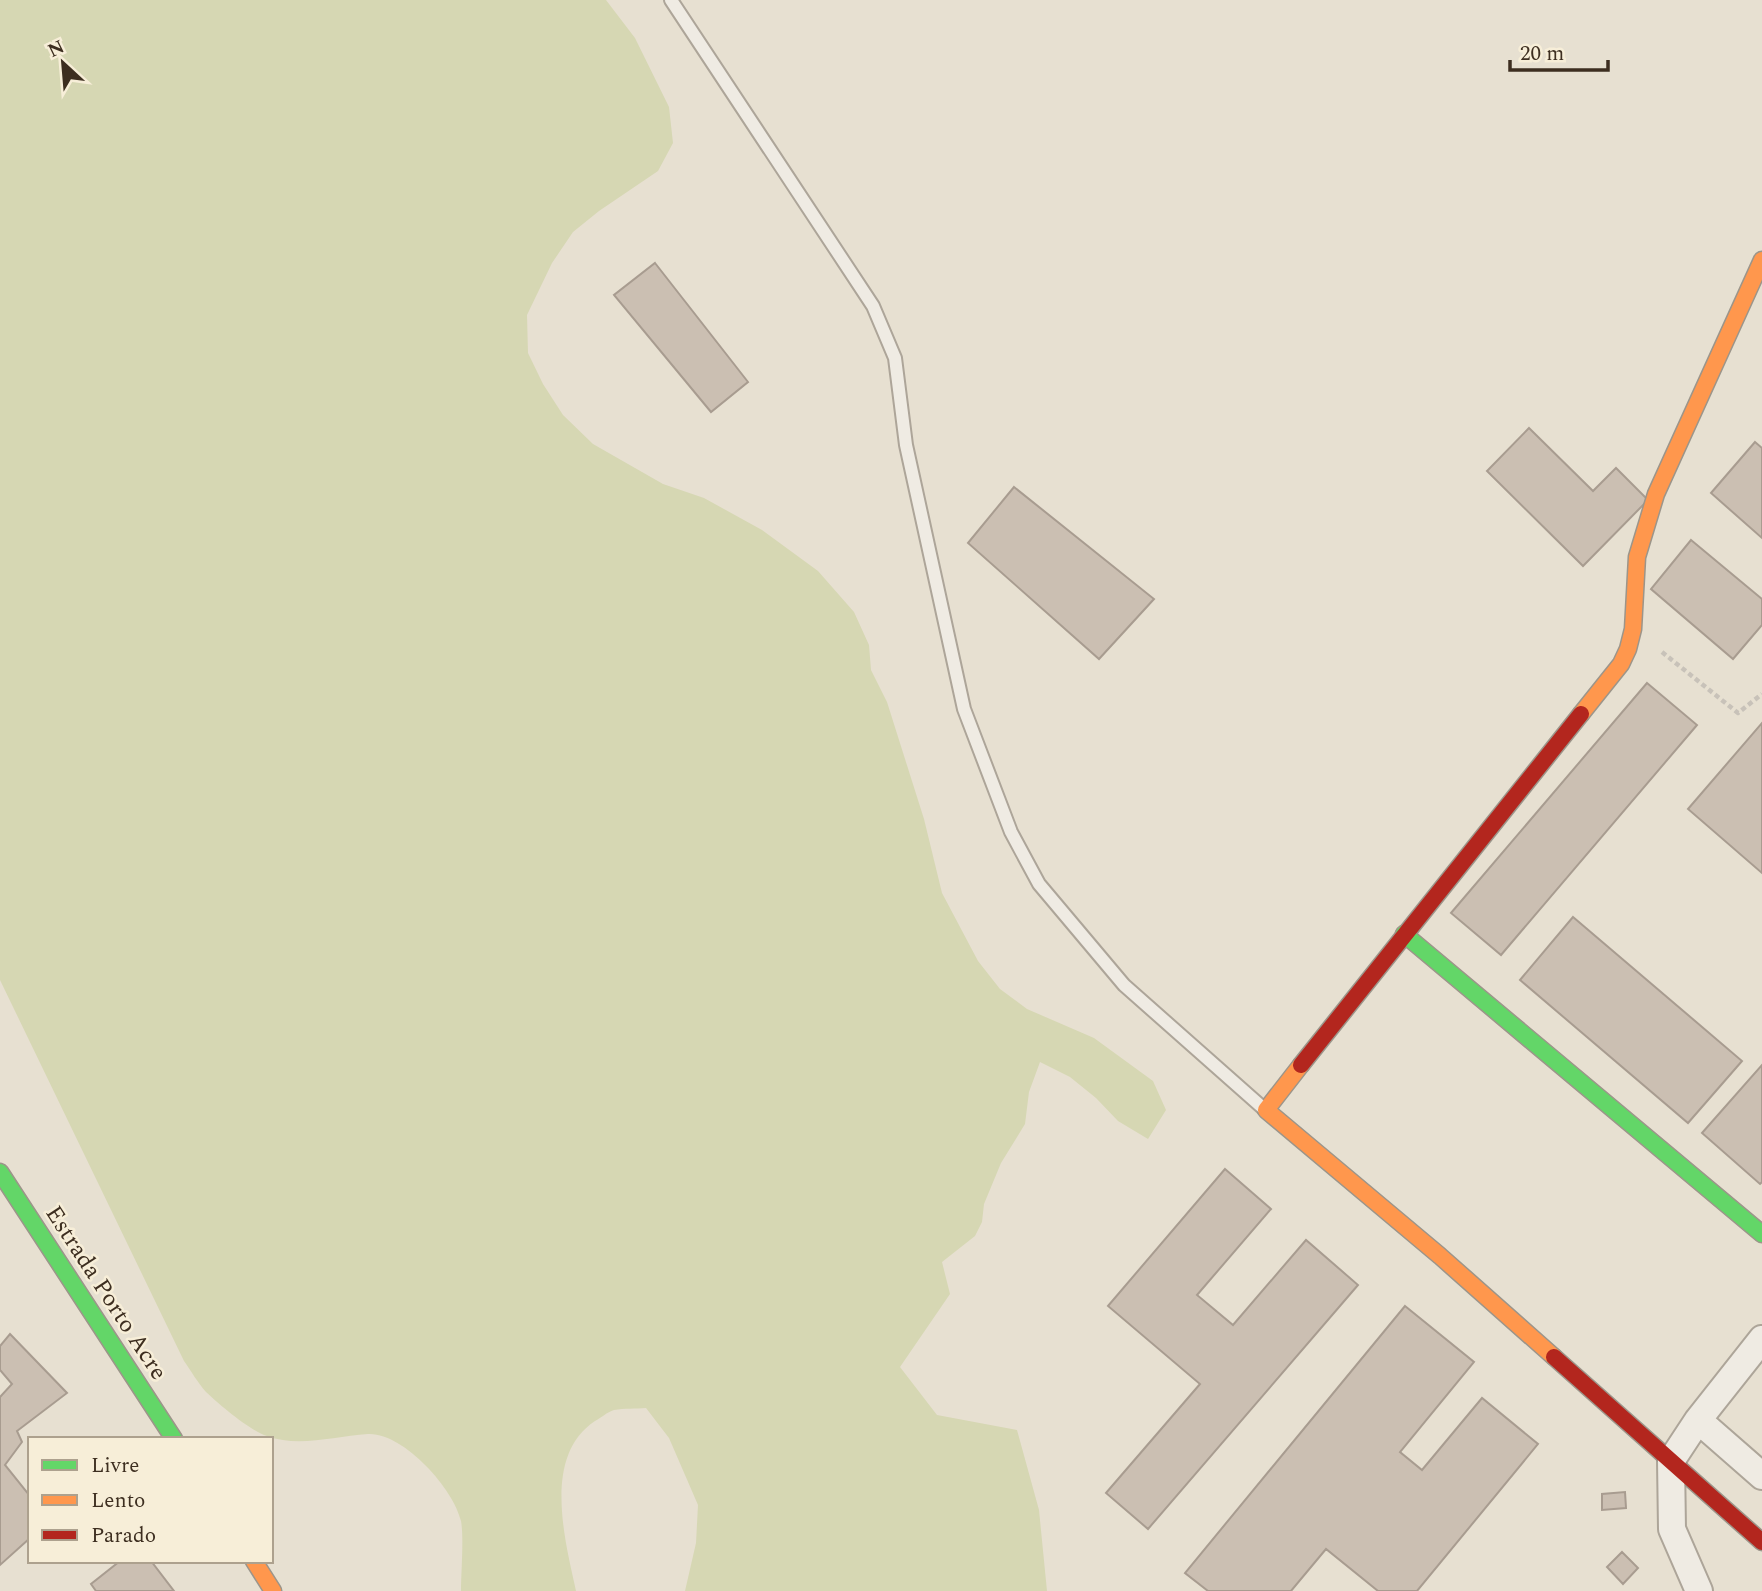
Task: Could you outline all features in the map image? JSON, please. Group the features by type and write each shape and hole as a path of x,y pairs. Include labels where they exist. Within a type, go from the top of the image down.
{"street":[{"path":"1762,260 1656,494 1637,557 1633,629 1621,664 1266,1110 1440,1256 1762,1542"},
{"path":"1404,934 1762,1234"},
{"name":"Estrada Porto Acre","path":"0,1172 173,1437"},
{"path":"1699,1591 1672,1529 1671,1461 1698,1420 1762,1339"},
{"path":"1698,1420 1762,1476"},
{"path":"255,1563 273,1591"}],"lane":[{"path":"671,0 873,306 886,333 895,358 906,445 964,709 1017,842 1039,884 1124,985 1266,1110"}],"path":[{"path":"1633,629 1738,713 1762,694"}],"green space":[{"path":"0,0 606,0 635,38 669,107 673,143 658,171 573,232 552,263 527,315 528,353 543,384 563,415 593,444 663,484 704,498 762,530 818,571 854,612 869,645 871,670 887,702 924,819 942,893 978,961 1000,989 1027,1009 1094,1038 1153,1081 1166,1110 1148,1139 1118,1121 1070,1077 1040,1062 1029,1092 1025,1124 1001,1163 984,1204 982,1222 975,1236 942,1262 950,1294 900,1367 937,1415 1017,1430 1039,1510 1047,1591 685,1591 696,1543 698,1505 669,1438 646,1408 618,1409 606,1414 579,1436 568,1455 563,1477 563,1524 576,1591 461,1591 461,1521 438,1479 411,1452 382,1436 368,1434 304,1441 267,1436 243,1423 200,1385 184,1361 0,980"}],"building":[{"path":"655,263 748,382 711,412 614,295"},
{"path":"1529,428 1593,491 1616,468 1648,500 1583,566 1487,471"},
{"path":"1755,442 1762,448 1762,538 1711,493"},
{"path":"1014,487 1154,599 1099,659 968,543"},
{"path":"1691,540 1762,599 1762,625 1733,659 1651,589"},
{"path":"1647,683 1697,725 1501,955 1451,913"},
{"path":"1762,723 1762,873 1688,809"},
{"path":"1573,917 1742,1061 1688,1123 1520,980"},
{"path":"1762,1065 1762,1182 1760,1184 1702,1133"},
{"path":"1225,1169 1271,1209 1197,1295 1233,1325 1306,1240 1358,1285 1148,1529 1106,1493 1200,1384 1108,1306"},
{"path":"1405,1306 1474,1362 1400,1452 1422,1470 1482,1398 1538,1444 1417,1591 1378,1591 1326,1549 1291,1591 1208,1591 1185,1573"},
{"path":"10,1334 67,1393 17,1431 22,1442 5,1465 28,1494 28,1540 0,1565 0,1397 12,1384 0,1370 0,1346"},
{"path":"1625,1492 1626,1508 1602,1510 1602,1494"},
{"path":"1622,1552 1638,1568 1623,1584 1607,1567"},
{"path":"117,1563 153,1563 174,1591 96,1591 91,1584"}],"traffic: fast":[{"path":"1404,934 1762,1234"},
{"path":"0,1172 173,1437"}],"traffic: slow":[{"path":"1581,714 1621,664 1628,649 1633,629 1637,557 1656,494 1762,260"},
{"path":"1301,1065 1266,1110 1440,1256 1554,1357"},
{"path":"255,1563 273,1591"}],"traffic: jam":[{"path":"1301,1065 1581,714"},
{"path":"1554,1357 1762,1542"}]}
